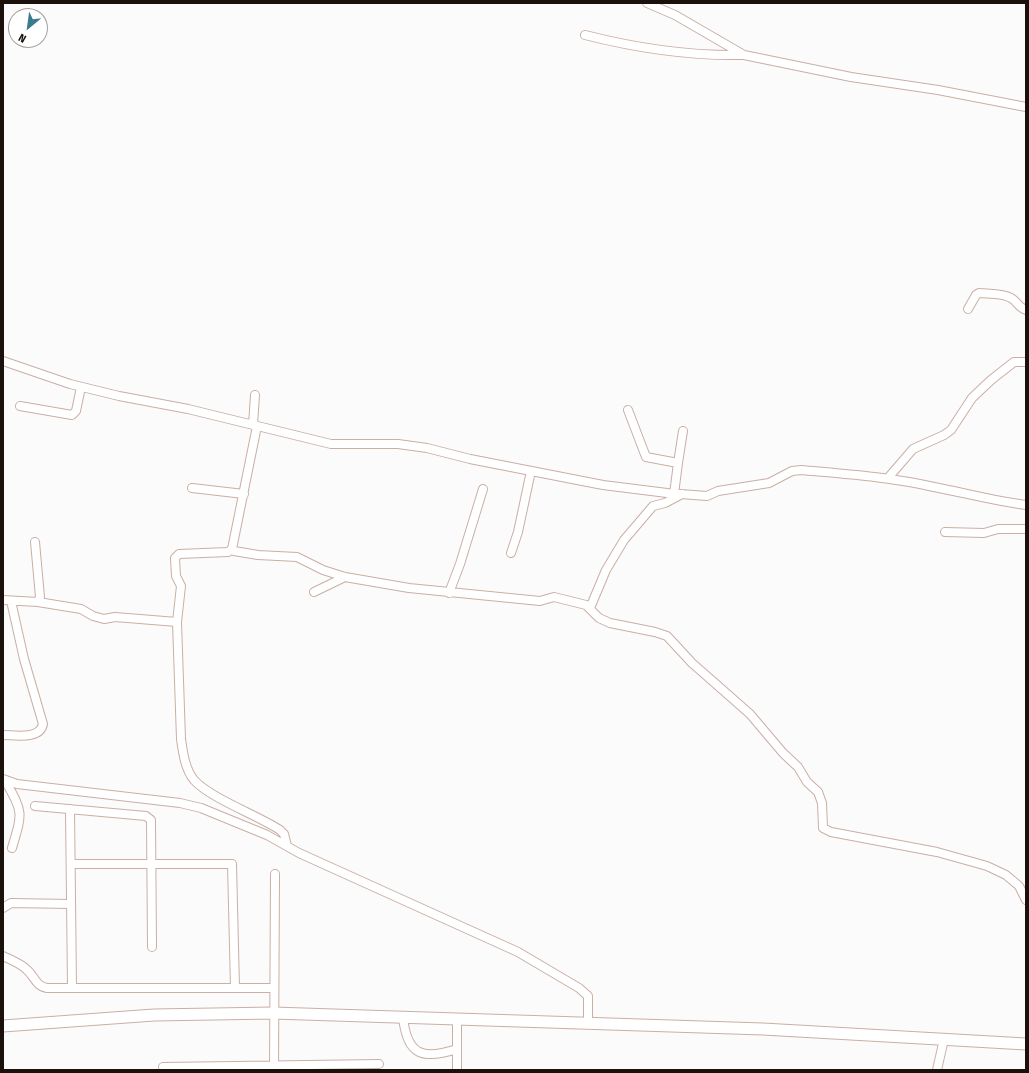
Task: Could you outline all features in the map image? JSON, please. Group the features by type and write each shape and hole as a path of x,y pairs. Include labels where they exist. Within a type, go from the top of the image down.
{"main road":[{"path":"3,1026 154,1015 273,1013 762,1029 1026,1044"}],"street":[{"path":"646,3 675,15 744,55"},
{"path":"585,35 628,46 718,56 744,55 851,77 938,90 1026,107"},
{"path":"968,309 976,295 979,293 1007,296 1013,299 1022,309 1026,310"},
{"path":"3,361 81,387 255,425 331,444 398,444 427,448 470,459 603,485 707,496 718,491 769,483 792,471 801,470 888,478 934,486 995,501 1026,505"},
{"path":"888,478 913,449 944,435 951,430 972,398 991,380 1014,362 1026,362"},
{"path":"20,406 72,416 76,411 81,387"},
{"path":"232,550 244,494 255,425 255,395"},
{"path":"628,410 646,457 678,463"},
{"path":"678,494 678,463 683,432"},
{"path":"511,552 518,532 531,471"},
{"path":"192,488 244,494"},
{"path":"448,593 460,564 483,489"},
{"path":"590,608 606,570 624,540 653,506 665,503 678,494"},
{"path":"945,532 984,533 998,529 1026,529"},
{"path":"35,542 40,597 38,602"},
{"path":"287,846 284,834 280,830 206,789 194,779 183,758 177,622 181,586 176,576 175,558 179,554 228,552 232,550 258,555 296,557 323,570 345,577 448,593 540,601 554,597 586,605 599,618 610,623 655,632 667,636 692,663 750,714 783,753 798,767 807,782 818,792 822,803 823,828 831,832 937,852 987,866 1006,875 1019,886 1026,900"},
{"path":"314,592 345,577"},
{"path":"3,735 26,736 38,733 44,724 7,600 38,602 81,609 93,616 104,619 115,617 177,622"},
{"path":"4,779 17,784 180,803 201,808 243,823 287,846 518,952 579,988 588,996 588,1023"},
{"path":"4,779 19,805 21,818 12,848"},
{"path":"35,806 149,818 151,820 152,947"},
{"path":"70,809 72,988"},
{"path":"70,864 232,864 235,988"},
{"path":"274,1068 273,988 275,874"},
{"path":"3,908 11,903 71,904"},
{"path":"3,956 27,969 36,982 43,987 273,988"},
{"path":"403,1017 406,1037 417,1050 423,1054 437,1055 457,1049"},
{"path":"456,1019 457,1070"},
{"path":"937,1070 944,1039"},
{"path":"162,1067 274,1068 379,1064"}]}
